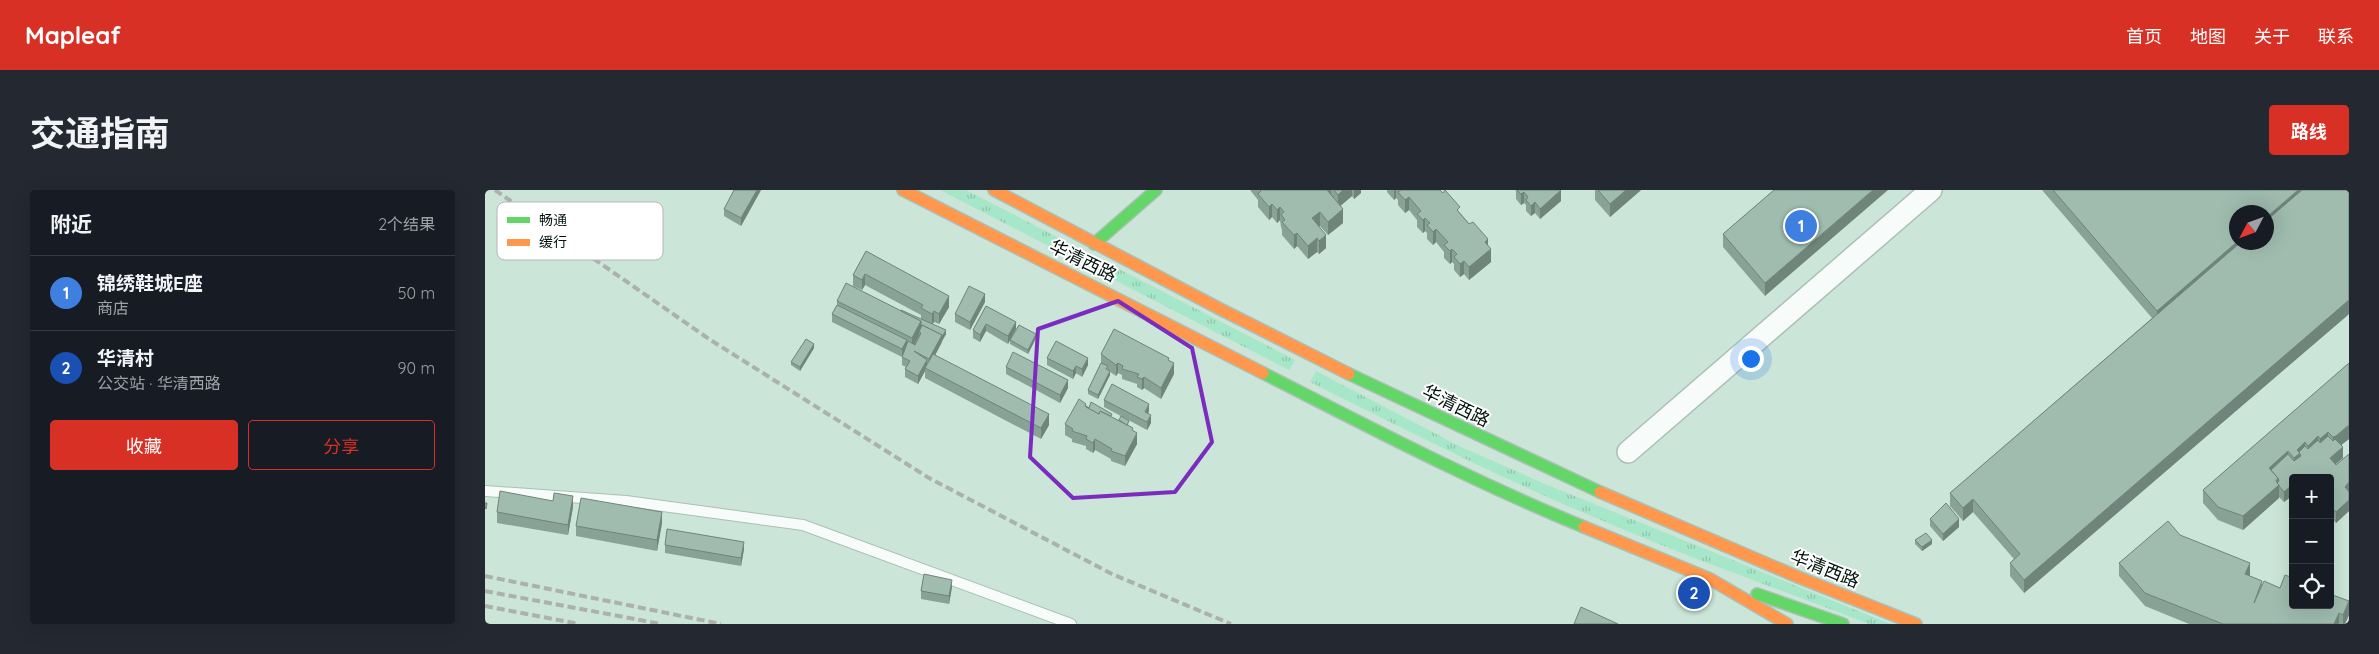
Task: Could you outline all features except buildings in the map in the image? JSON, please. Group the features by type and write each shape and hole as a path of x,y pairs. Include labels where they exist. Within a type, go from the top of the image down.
{"main road":[{"name":"华清西路","path":"903,190 1435,461 1525,503 1711,579 1787,624"},
{"name":"华清西路","path":"994,190 1094,244 1542,468 1699,537 1916,624"},
{"path":"1094,244 1156,190"},
{"path":"1711,579 1843,624"}],"street":[{"path":"1627,452 1931,190"}],"lane":[{"path":"485,491 626,501 803,525 1071,624"}],"highlighted area":[{"path":"1118,301 1192,348 1212,442 1175,492 1073,498 1030,457 1038,329"}],"green space":[{"path":"940,190 966,190 1295,360 1289,370"},
{"path":"1316,371 1459,446 1545,484 1890,624 1869,624 1673,550 1570,507 1457,455 1310,382"}],"railway":[{"path":"495,190 512,202"},
{"path":"596,260 709,339 929,478 1112,574 1231,624"},
{"path":"485,576 721,624"},
{"path":"485,591 661,624"},
{"path":"485,606 579,624"}],"traffic: fast":[{"path":"1094,244 1156,190"},
{"path":"1263,373 1462,473 1584,527"},
{"path":"1349,374 1600,492"},
{"path":"1757,594 1843,624"}],"traffic: slow":[{"path":"903,190 1263,373"},
{"path":"994,190 1220,309 1349,374"},
{"path":"1600,492 1798,577 1916,624"},
{"path":"1584,527 1710,579 1787,624"}],"place":[{"name":"锦绣鞋城E座","path":"1801,226"},
{"name":"华清村","path":"1694,593"}]}
